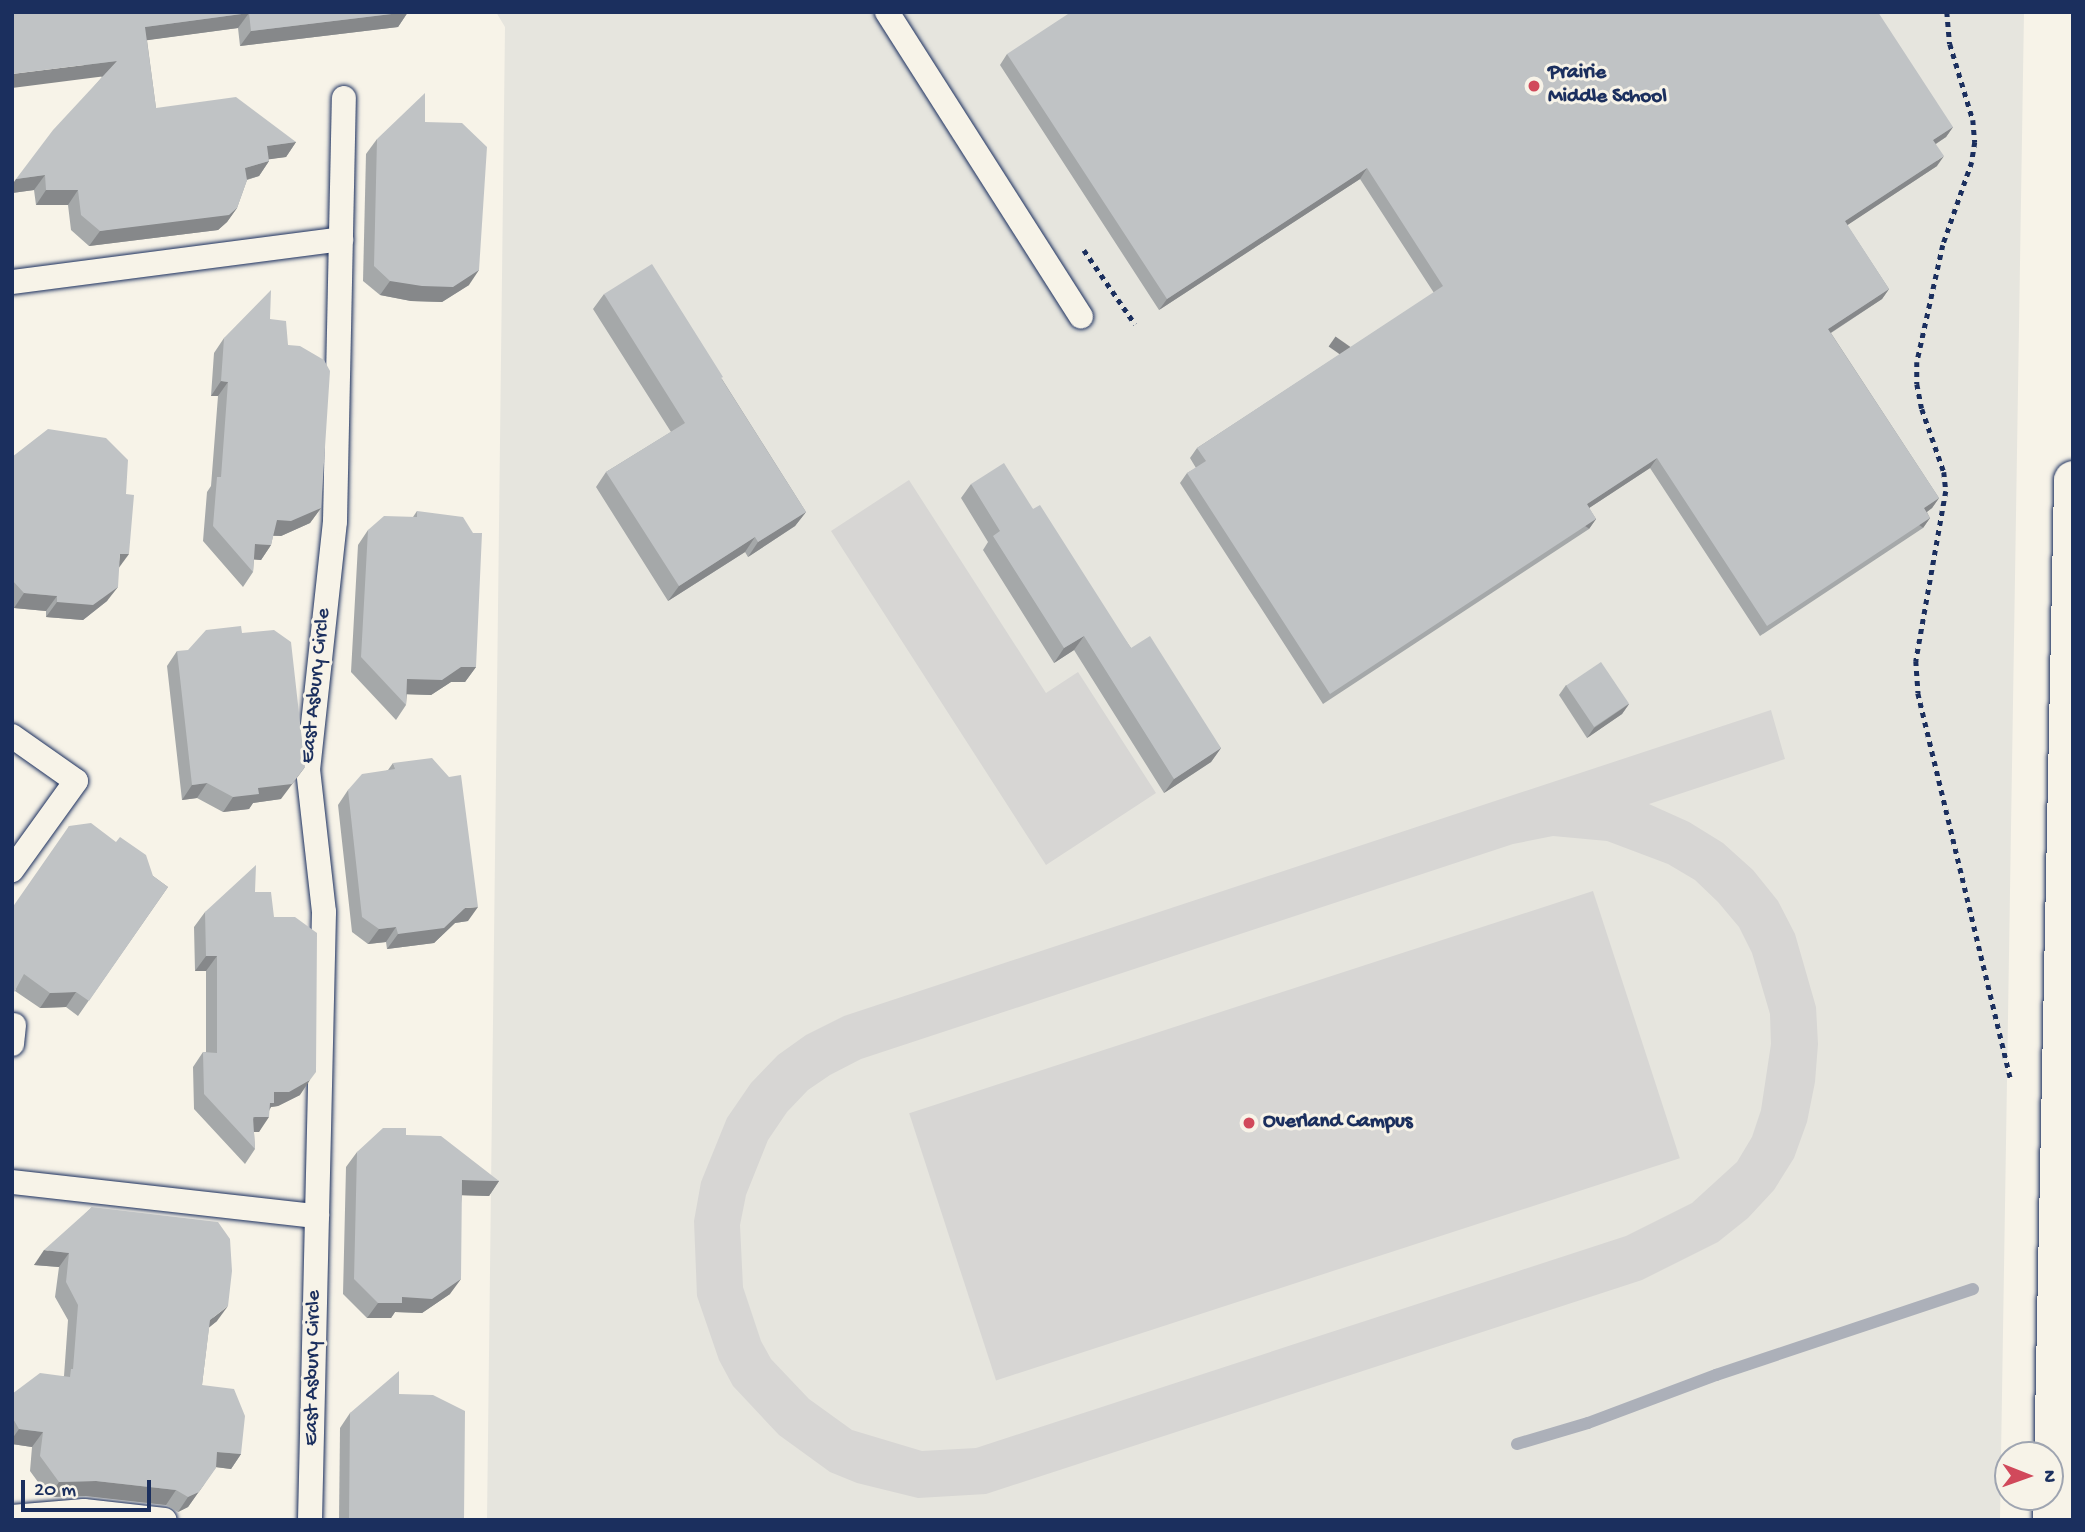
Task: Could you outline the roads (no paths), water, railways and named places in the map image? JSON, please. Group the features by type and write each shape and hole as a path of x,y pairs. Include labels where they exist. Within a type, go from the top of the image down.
{"street":[{"path":"2052,1520 2073,480"}],"lane":[{"path":"887,12 1081,316"},
{"name":"East Asbury Circle","path":"310,1520 324,912 308,770 335,521 344,98"},
{"path":"12,282 341,240"},
{"path":"12,736 76,781 12,870"},
{"path":"12,1182 317,1216"},
{"path":"12,1517 84,1511 164,1520"}],"waterway":[{"path":"1517,1444 1588,1423 1716,1375 1973,1289"}],"place":[{"name":"Prairie Middle School","path":"1534,86"},
{"name":"Overland Campus","path":"1249,1123"}]}
